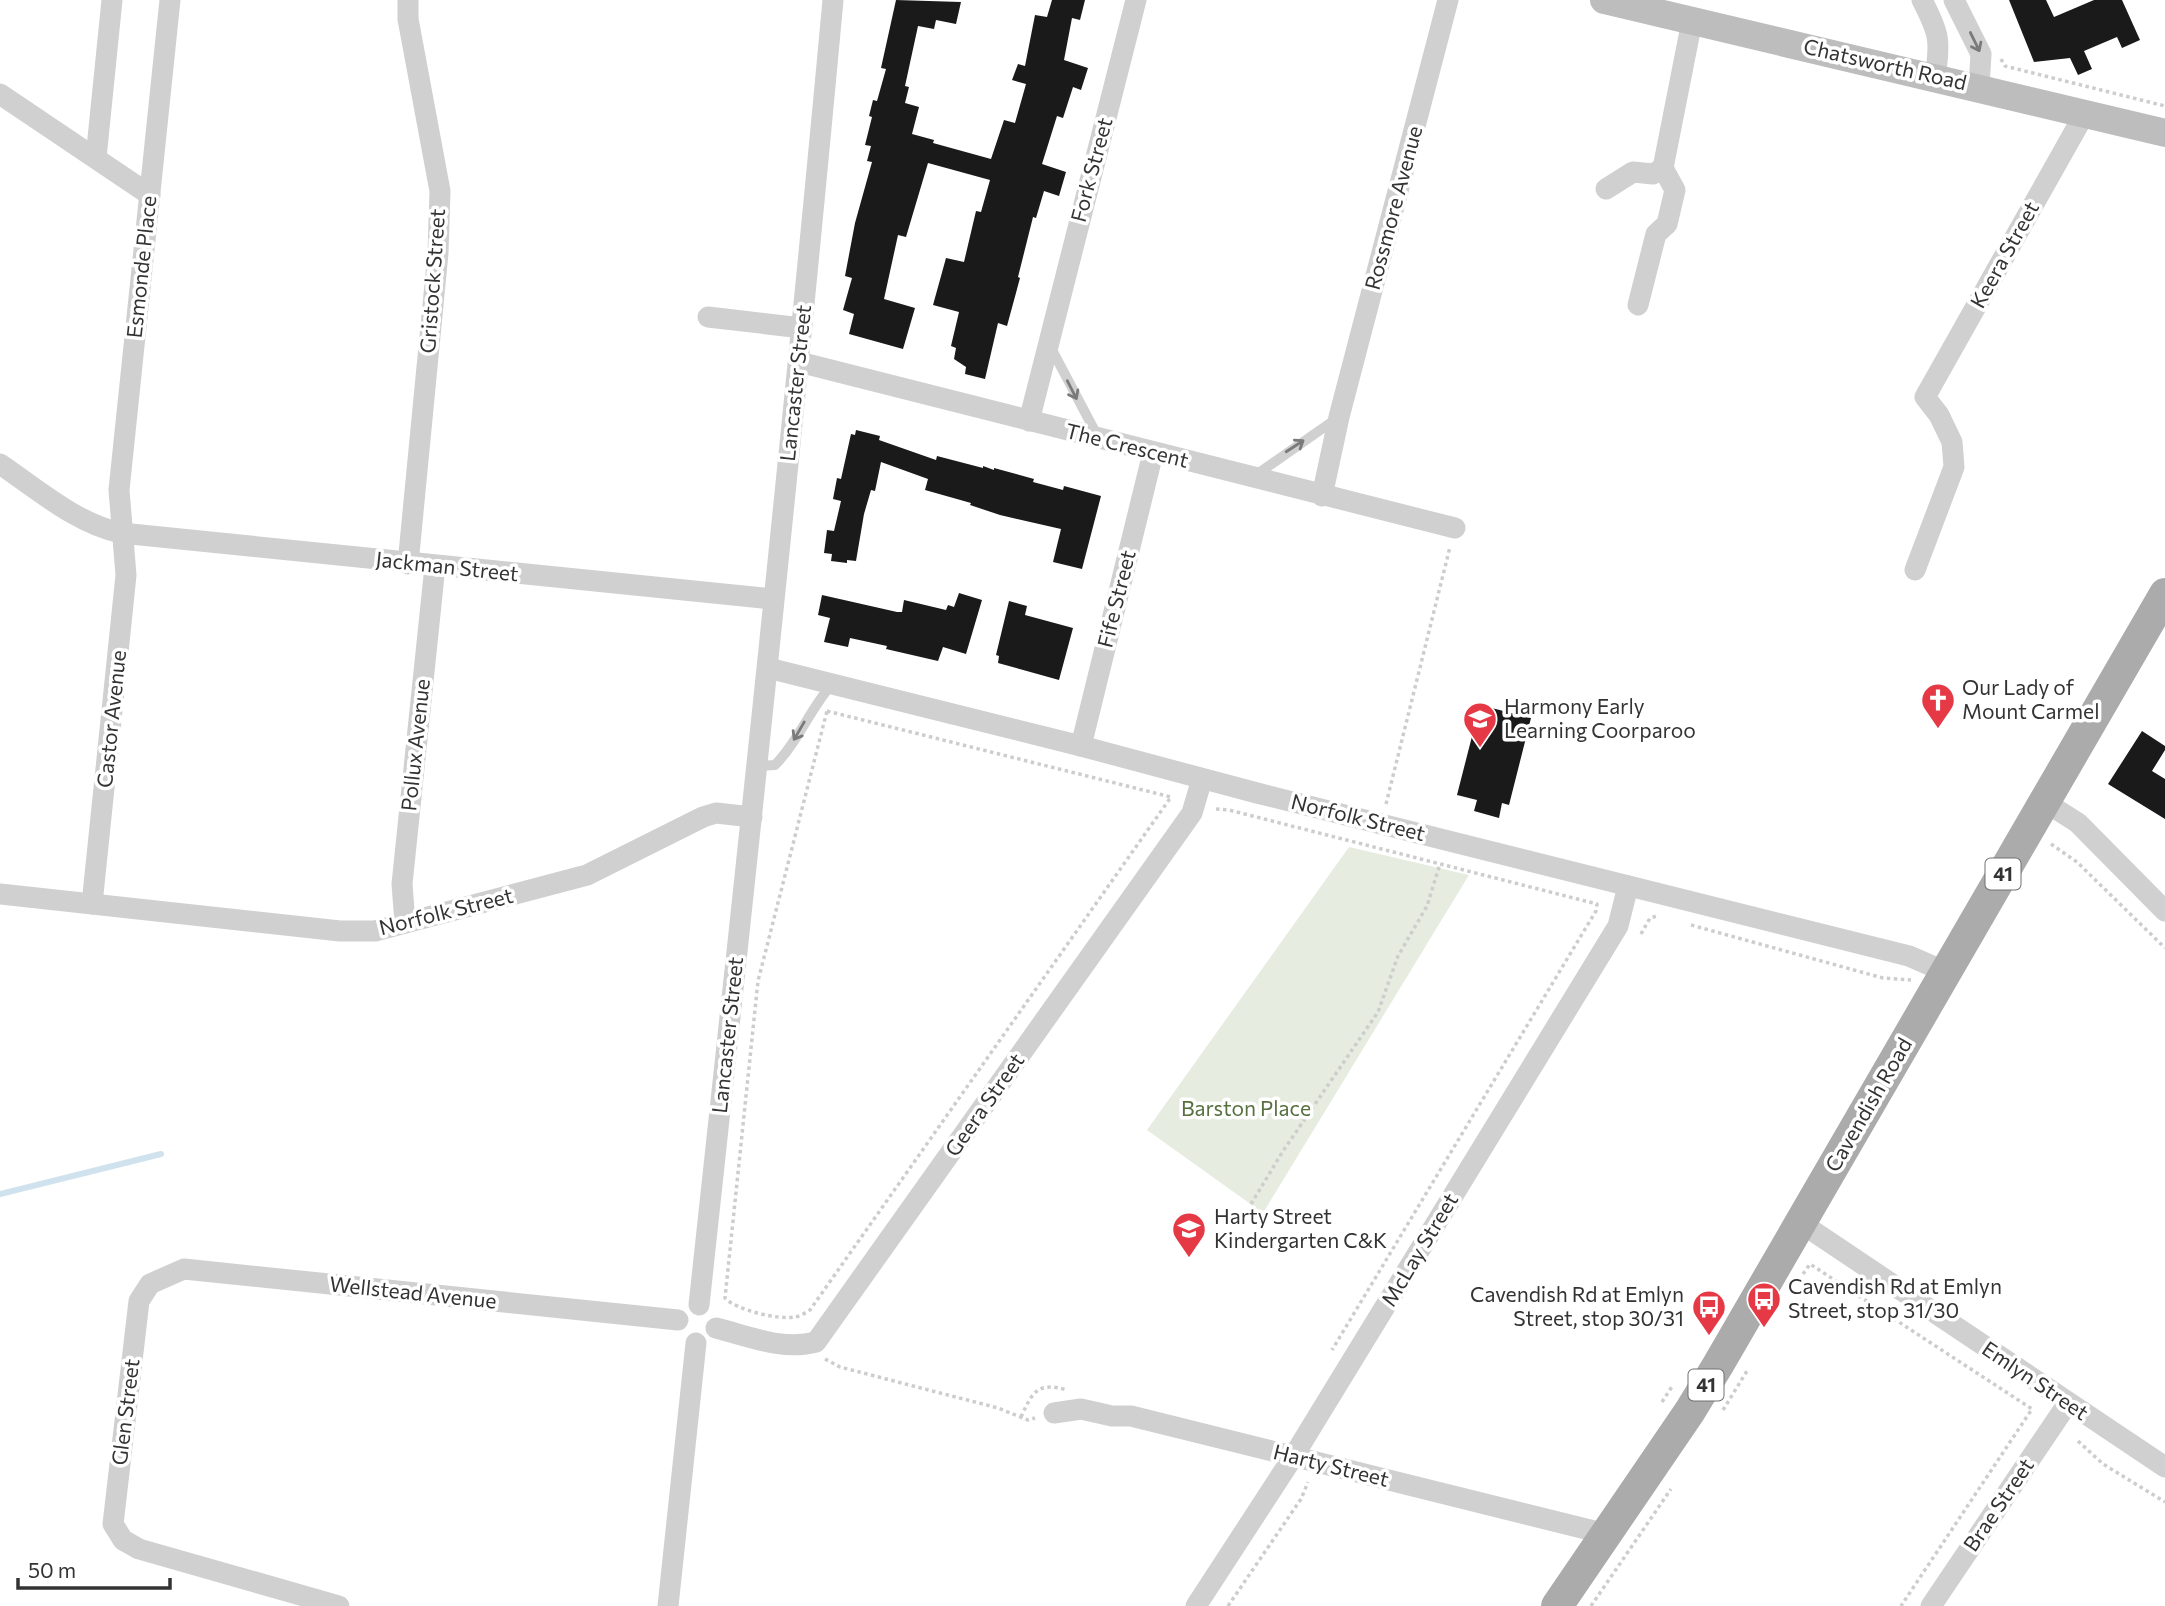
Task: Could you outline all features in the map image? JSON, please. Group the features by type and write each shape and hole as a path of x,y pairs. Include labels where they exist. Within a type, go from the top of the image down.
{"main road":[{"name":"Chatsworth Road","path":"1604,0 2165,133"},
{"name":"Cavendish Road","path":"1557,1606 1690,1411 2165,594"}],"street":[{"path":"96,158 112,0"},
{"name":"Esmonde Place","path":"121,533 119,490 170,0"},
{"name":"Gristock Street","path":"408,0 408,19 440,191 438,253 408,564"},
{"name":"Lancaster Street","path":"699,1305 758,766 833,0"},
{"name":"Fork Street","path":"1029,421 1136,0"},
{"name":"Rossmore Avenue","path":"1322,496 1339,417 1448,0"},
{"path":"1922,0 1939,39 1935,77"},
{"path":"1954,0 1981,54 1979,87"},
{"path":"1638,305 1656,234 1667,224 1675,190 1663,168 1692,21"},
{"path":"0,94 150,195"},
{"name":"Keera Street","path":"1915,570 1954,467 1952,442 1939,415 1925,397 2085,113"},
{"path":"1606,189 1633,172 1653,174 1663,168"},
{"path":"708,317 802,328"},
{"name":"The Crescent","path":"799,362 1455,528"},
{"name":"Fife Street","path":"1081,746 1153,453"},
{"name":"Jackman Street","path":"0,464 84,520 121,533 773,599"},
{"name":"Castor Avenue","path":"92,904 126,575 121,533"},
{"name":"Pollux Avenue","path":"405,923 402,884 435,566"},
{"name":"Norfolk Street","path":"768,668 1909,956 1946,972"},
{"name":"Geera Street","path":"802,1346 816,1342 1184,825 1192,813 1202,779"},
{"path":"2045,802 2078,823 2165,911"},
{"name":"Norfolk Street","path":"0,894 340,931 375,931 587,875 716,813 752,817"},
{"name":"McLay Street","path":"1196,1606 1293,1457 1618,926 1628,886"},
{"name":"Emlyn Street","path":"1801,1223 2165,1467"},
{"name":"Wellstead Avenue","path":"150,1284 184,1269 678,1320"},
{"name":"Glen Street","path":"150,1284 139,1301 113,1524 123,1540 139,1549 339,1606"},
{"path":"705,1306 714,1315 716,1328 706,1340 695,1343 684,1337 678,1320 688,1307 705,1306"},
{"path":"716,1328 781,1345 802,1346"},
{"path":"668,1606 695,1343"},
{"name":"Brae Street","path":"1931,1606 2068,1403"},
{"name":"Harty Street","path":"1054,1413 1081,1409 1112,1416 1131,1416 1606,1534"}],"lane":[{"path":"1048,340 1099,439"},
{"path":"1253,477 1339,417"},
{"path":"758,766 775,765 788,751 817,701 832,684"}],"path":[{"path":"1999,55 2005,66 2165,106"},
{"path":"1381,824 1455,528"},
{"path":"827,711 1171,797 810,1310 795,1317 776,1317 739,1308 730,1303 725,1298 758,981 827,711"},
{"path":"1216,809 1229,810 1597,904 1596,911 1329,1354"},
{"path":"2051,844 2077,862 2165,948"},
{"path":"1251,1204 1283,1151 1378,1012 1398,956 1427,906 1440,864"},
{"path":"1642,934 1650,918 1656,915 1668,919"},
{"path":"1681,922 1883,978 1914,981 1907,992"},
{"path":"1799,1279 1810,1264 2032,1409 1901,1606"},
{"path":"802,1346 840,1367 998,1408 1028,1420 1054,1413"},
{"path":"1718,1417 1753,1360"},
{"path":"1659,1408 1674,1384"},
{"path":"1021,1417 1031,1396 1039,1388 1050,1386 1074,1393"},
{"path":"2078,1441 2103,1464 2165,1502"},
{"path":"1228,1606 1301,1499 1312,1474"},
{"path":"1591,1606 1674,1483"}],"green space":[{"name":"Barston Place","path":"1349,847 1469,875 1263,1213 1147,1130"}],"building":[{"path":"896,0 961,2 956,24 936,20 934,29 918,26 905,86 909,87 905,103 919,107 912,134 934,140 933,143 991,159 1004,120 1015,123 1026,84 1012,80 1018,64 1025,66 1035,15 1047,17 1052,0 1085,0 1080,20 1072,18 1064,60 1088,68 1081,90 1073,87 1063,118 1057,116 1042,164 1066,172 1059,196 1044,191 1036,218 1033,217 1007,326 998,323 985,379 965,374 966,367 954,359 956,348 951,346 959,312 933,305 946,258 964,262 976,211 981,212 990,180 928,163 906,237 898,235 884,299 915,308 903,349 849,334 854,314 843,310 852,278 845,276 855,223 872,162 867,161 871,146 865,145 872,117 869,116 873,100 877,101 886,69 881,68"},
{"path":"2009,0 2046,0 2054,17 2094,0 2122,0 2140,40 2122,48 2117,37 2084,51 2092,69 2078,75 2070,58 2034,62"},
{"path":"856,430 880,436 879,440 936,460 937,456 983,468 994,468 1063,490 1064,486 1101,496 1082,569 1053,562 1061,529 1000,515 970,505 971,503 925,490 928,479 881,462 875,491 871,490 864,514 856,561 831,561 832,554 824,553 827,530 834,531 841,501 833,499 837,478 841,479 851,434 855,435"},
{"path":"959,593 982,600 966,654 943,647 938,661 850,638 848,647 824,642 830,618 818,615 822,595 902,612 904,600 946,610 948,605 954,607"},
{"path":"1009,601 1027,606 1025,615 1073,628 1059,680 998,663 999,656 996,655"},
{"path":"1480,705 1531,718 1509,805 1502,803 1499,818 1474,811 1477,800 1457,795"},
{"path":"2142,731 2165,746 2152,771 2165,779 2165,819 2108,784"}],"waterway":[{"path":"0,1194 161,1154"}],"place":[{"name":"Our Lady of Mount Carmel","path":"1938,730"},
{"name":"Harmony Early Learning Coorparoo","path":"1480,749"},
{"name":"Harty Street Kindergarten C&K","path":"1189,1259"},
{"name":"Cavendish Rd at Emlyn Street, stop 31/30","path":"1764,1329"},
{"name":"Cavendish Rd at Emlyn Street, stop 30/31","path":"1709,1337"}]}
